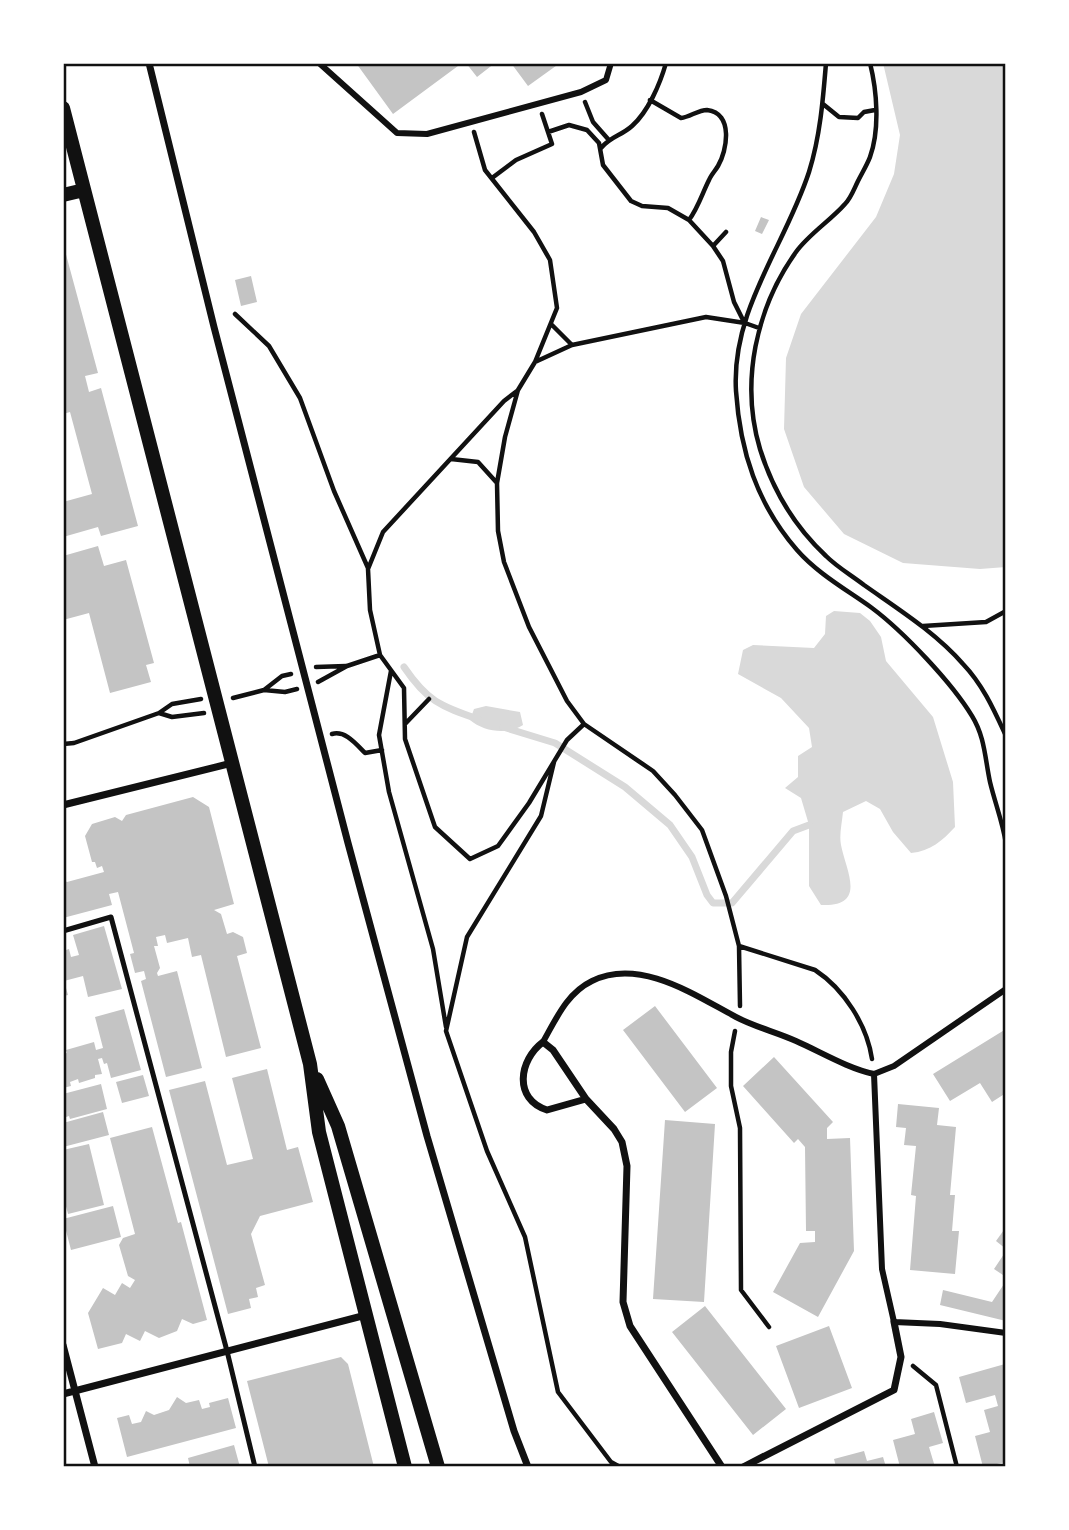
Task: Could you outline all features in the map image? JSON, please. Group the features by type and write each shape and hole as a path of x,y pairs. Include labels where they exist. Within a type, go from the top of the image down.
{"main road":[{"path":"63,108 310,1065 318,1132 405,1467"},
{"path":"63,195 84,190"},
{"path":"310,1065 338,1126 439,1467"}],"street":[{"path":"149,63 214,327 427,1136 514,1431 528,1467"},
{"path":"319,63 397,133 428,134 580,92 606,80 611,63"},
{"path":"63,805 232,763"},
{"path":"586,1099 547,1110 531,1101 522,1083 528,1056 543,1042 575,992 592,981 621,975 667,981 693,992 738,1018 874,1074 894,1066 1006,989"},
{"path":"543,1042 553,1049 586,1099 614,1129 622,1142 626,1154 625,1315 722,1467"},
{"path":"743,1467 894,1390 901,1357 882,1269 874,1074"},
{"path":"63,1394 366,1315"},
{"path":"894,1322 940,1324 1006,1333"},
{"path":"63,1345 95,1467"}],"lane":[{"path":"63,931 111,917 227,1351 255,1467"}],"path":[{"path":"601,148 608,139 634,125 644,112 666,63"},
{"path":"826,63 818,139 808,175 758,284 737,359 738,422 744,455 758,491 777,524 798,552 894,627 947,681 967,707 983,739 990,781 1006,844"},
{"path":"870,63 875,110 871,157 847,202 797,250 771,294 759,328 754,358 754,416 759,445 780,500 807,537 827,558 922,626 962,662 977,679 1006,736"},
{"path":"580,92 593,122 608,139"},
{"path":"650,100 681,118 708,110 720,116 725,125 724,145 718,166 710,177 698,209 689,220"},
{"path":"492,178 516,160 552,144 539,103"},
{"path":"823,104 839,117 858,118 864,112 875,110"},
{"path":"368,569 383,532 517,390 535,362 557,308 550,260 534,232 485,170 471,123"},
{"path":"548,132 569,125 582,127 594,135 601,148 603,165 631,201 642,206 668,208 689,220 723,261 734,302 745,323"},
{"path":"713,246 726,232"},
{"path":"235,314 269,346 300,398 334,491 368,569 370,610 380,655 404,688 405,739 435,827 470,859 498,846 529,803 567,740 584,724"},
{"path":"535,362 572,345 706,317 759,328"},
{"path":"551,324 572,345"},
{"path":"517,390 497,483 498,531 516,596 551,671 584,724 653,771 702,830 726,896 739,946 742,998 730,1052 731,1086 740,1128 741,1290 769,1327"},
{"path":"450,459 478,462 497,483"},
{"path":"922,626 986,622 1006,611"},
{"path":"314,684 347,666 380,655"},
{"path":"391,671 379,735 389,792 433,949 446,1031 487,1150 525,1237 558,1392 611,1462 620,1467"},
{"path":"226,700 264,690 285,692 304,687"},
{"path":"63,744 74,743 159,713 172,704 202,699"},
{"path":"405,724 429,699"},
{"path":"159,713 172,718 207,712"},
{"path":"321,737 338,732 351,738 365,752 382,750"},
{"path":"446,1031 467,937 541,816 554,762"},
{"path":"739,946 815,970 824,976 845,999 862,1024 870,1045 874,1074"},
{"path":"901,1357 936,1385 957,1467"}],"shaded area":[{"path":"883,63 1006,63 1006,567 980,569 903,563 844,534 804,487 784,429 786,358 801,314 876,217 894,174 900,135"},
{"path":"834,611 860,613 870,621 881,637 886,661 933,717 953,782 955,827 936,844 911,853 893,832 880,809 866,801 843,812 840,841 849,876 849,894 845,900 836,904 821,905 809,886 809,825 801,798 785,788 798,777 798,756 812,747 809,728 781,698 738,674 743,650 753,645 814,648 825,634 826,616"},
{"path":"486,706 520,712 523,725 496,731 470,720 474,709"}],"building":[{"path":"356,63 462,63 393,114"},
{"path":"466,63 495,63 477,77"},
{"path":"511,63 560,63 528,86"},
{"path":"761,217 769,220 762,234 755,231"},
{"path":"64,247 98,373 85,376 89,392 101,388 138,526 101,536 98,527 63,537 63,502 92,494 70,412 63,414"},
{"path":"251,276 257,302 241,306 235,280"},
{"path":"98,546 104,566 126,560 154,663 146,665 151,682 110,693 89,613 63,620 63,556"},
{"path":"193,797 209,807 234,904 214,910 221,914 227,934 233,932 243,937 247,953 237,956 261,1048 226,1057 201,955 192,957 188,938 167,943 165,935 156,937 158,946 154,946 160,968 158,976 177,971 202,1068 166,1077 141,981 146,979 144,971 135,973 130,954 134,953 118,892 109,894 112,905 63,918 63,880 67,882 104,872 102,866 97,868 95,862 92,862 85,836 92,824 115,817 122,821 126,815"},
{"path":"104,926 122,989 88,997 83,976 64,981 68,995 63,996 63,951 69,949 71,957 79,955 73,935"},
{"path":"655,1006 717,1088 685,1112 623,1030"},
{"path":"124,1009 141,1070 111,1078 107,1063 104,1064 102,1058 98,1059 102,1074 79,1083 78,1079 70,1082 71,1086 63,1088 63,1054 67,1053 66,1050 94,1042 96,1050 103,1048 95,1017"},
{"path":"1006,1029 1006,1093 992,1102 980,1083 950,1101 933,1074"},
{"path":"774,1057 833,1122 827,1128 827,1139 850,1138 854,1251 818,1317 773,1292 800,1243 815,1242 815,1231 806,1231 805,1147 798,1139 794,1143 743,1086"},
{"path":"267,1069 287,1150 298,1147 313,1202 260,1216 251,1234 265,1285 256,1288 258,1297 249,1299 251,1308 228,1314 169,1090 205,1081 227,1165 253,1159 232,1078"},
{"path":"143,1075 149,1096 122,1103 116,1082"},
{"path":"101,1084 107,1109 70,1119 69,1116 63,1118 63,1094"},
{"path":"898,1104 939,1108 937,1125 956,1127 950,1195 955,1195 952,1231 959,1231 955,1274 910,1270 916,1196 911,1195 916,1146 904,1145 906,1128 896,1127"},
{"path":"103,1112 109,1135 63,1147 63,1123"},
{"path":"665,1120 715,1124 704,1302 653,1299"},
{"path":"152,1127 207,1320 193,1324 182,1319 177,1331 159,1338 145,1331 140,1341 126,1334 122,1343 98,1349 88,1313 103,1288 115,1295 122,1283 130,1288 135,1280 128,1276 119,1245 123,1238 135,1234 110,1138"},
{"path":"89,1144 104,1205 68,1214 63,1195 63,1150"},
{"path":"113,1206 121,1237 71,1250 63,1219"},
{"path":"1006,1227 1006,1249 996,1241"},
{"path":"1006,1251 1006,1277 994,1269"},
{"path":"1006,1281 1006,1321 940,1305 943,1290 992,1302"},
{"path":"705,1306 786,1409 753,1435 672,1332"},
{"path":"829,1326 852,1388 799,1408 776,1346"},
{"path":"341,1357 348,1364 374,1467 269,1467 247,1381"},
{"path":"1005,1364 1006,1462 983,1467 975,1436 990,1432 984,1410 998,1406 995,1395 966,1403 959,1377"},
{"path":"177,1397 186,1403 199,1400 202,1409 210,1407 209,1403 228,1398 236,1428 127,1457 117,1418 129,1415 132,1424 141,1422 146,1411 154,1415 169,1410"},
{"path":"934,1412 943,1443 929,1447 935,1467 900,1467 893,1440 915,1434 911,1419"},
{"path":"234,1445 240,1467 190,1467 188,1458"},
{"path":"864,1451 867,1461 883,1457 886,1467 836,1467 834,1459"}],"waterway":[{"path":"404,667 420,688 435,701 478,719"},
{"path":"503,727 555,743 625,787 670,825 692,857 707,895 713,903 732,903 793,831 809,825"}]}
